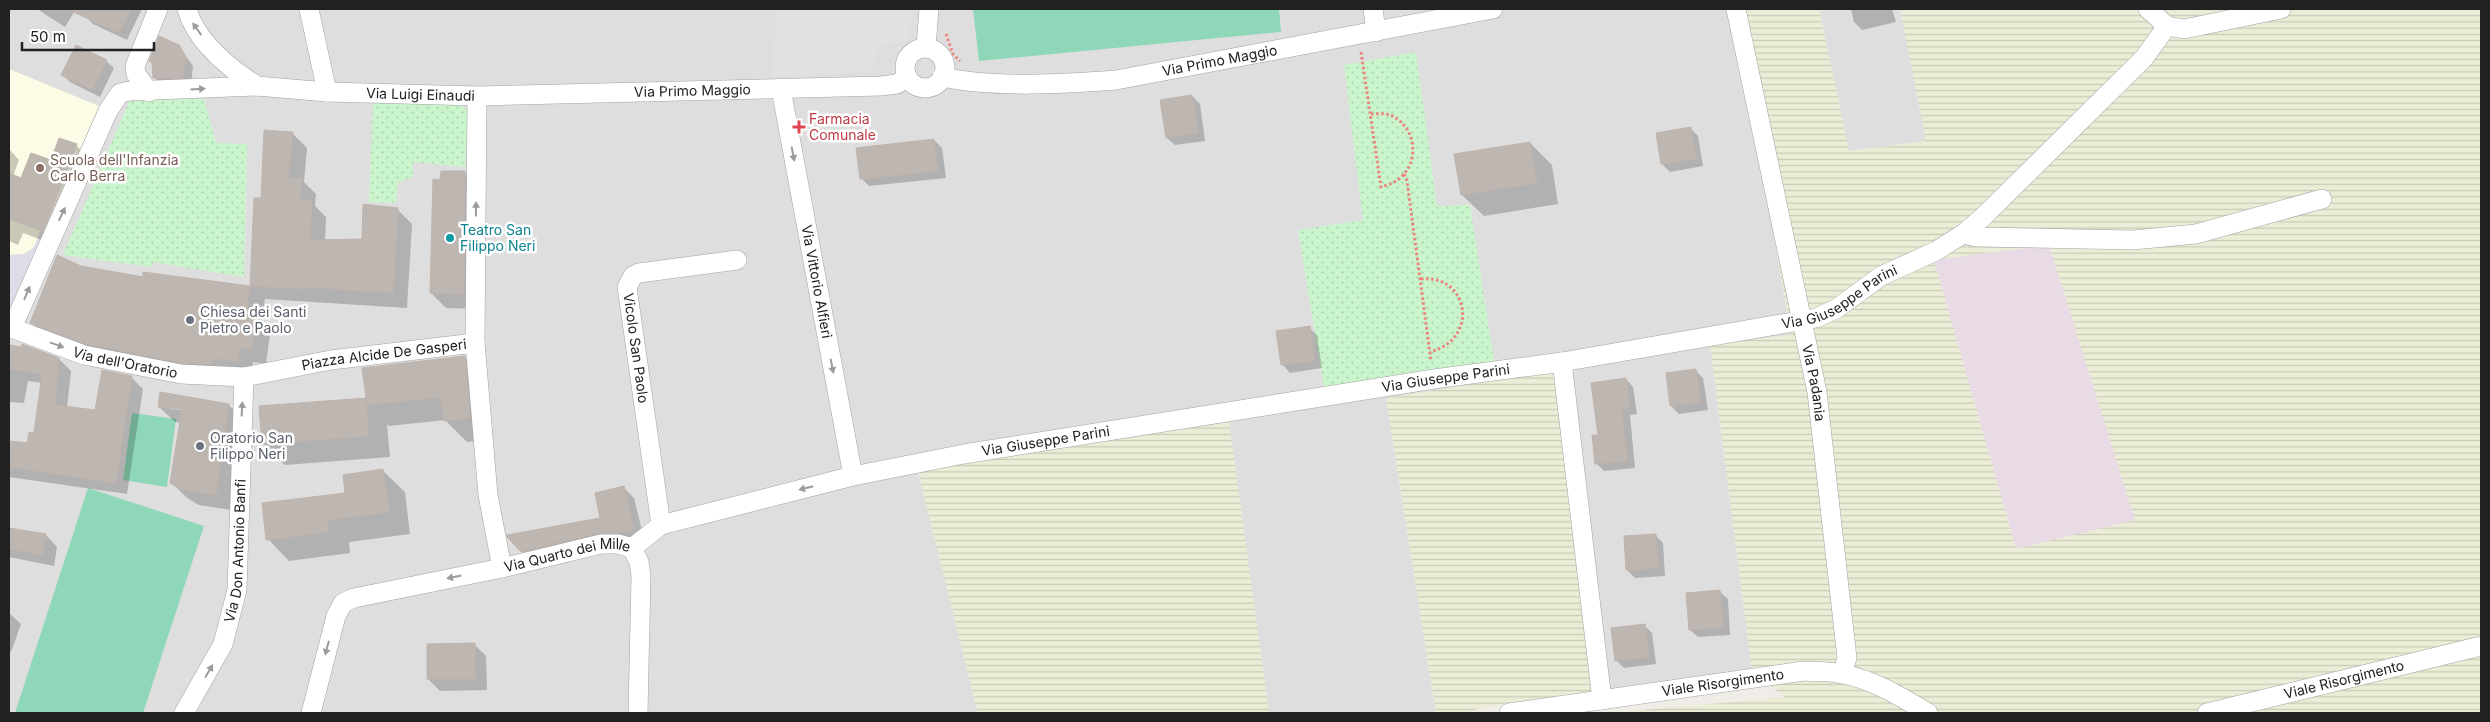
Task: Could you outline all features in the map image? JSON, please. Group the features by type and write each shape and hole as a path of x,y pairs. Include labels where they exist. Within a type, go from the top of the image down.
{"street":[{"path":"149,92 136,74 135,66 158,9"},
{"name":"Via Luigi Einaudi","path":"187,9 190,18 207,42 230,68 257,86"},
{"path":"309,9 327,92"},
{"path":"926,48 929,9"},
{"path":"1367,34 1373,9"},
{"name":"Via Primo Maggio","path":"942,77 977,82 1081,83 1116,80 1493,9"},
{"name":"Via Padania","path":"1736,9 1803,322 1816,392 1847,658 1842,674"},
{"path":"2148,9 2167,26 2184,29 2280,9"},
{"name":"Via Giuseppe Parini","path":"632,548 661,525 853,476 964,454 1434,380 1562,362 1803,322 1836,309 1881,276 1936,251 1964,234 2144,58 2167,26"},
{"path":"926,48 938,52 944,64 942,77 939,82 928,88 916,86 907,77 904,65 906,59 914,50 926,48"},
{"name":"Via Primo Maggio","path":"477,96 881,86 897,84 907,77"},
{"name":"Via Luigi Einaudi","path":"10,328 114,101 120,93 130,91 149,92 257,86 327,92 477,96 475,293"},
{"name":"Via Vittorio Alfieri","path":"781,89 853,476"},
{"path":"1964,234 1977,237 2124,240 2196,234 2322,200"},
{"name":"Vicolo San Paolo","path":"661,525 627,287 633,276 639,273 738,260"},
{"name":"Piazza Alcide De Gasperi","path":"244,377 331,360 475,343 475,293"},
{"name":"Via dell'Oratorio","path":"10,328 84,355 181,374 244,377"},
{"name":"Via Quarto dei Mille","path":"475,343 488,495 502,568 601,544 618,544 632,548 639,562 641,576 638,713"},
{"path":"1562,362 1602,700"},
{"name":"Via Don Antonio Banfi","path":"184,713 223,644 236,590 244,377"},
{"path":"311,713 336,616 343,603 354,598 502,568"},
{"name":"Viale Risorgimento","path":"2208,713 2481,646"},
{"name":"Viale Risorgimento","path":"1509,713 1804,671 1842,674 1893,692 1928,713"}],"path":[{"path":"945,30 954,54 962,63 976,70 977,82"},
{"path":"1367,34 1370,114 1382,187 1397,181 1404,174 1413,155 1413,142 1399,121 1388,114 1370,114"},
{"path":"1404,174 1407,181 1434,380"},
{"path":"1421,279 1430,278 1443,282 1455,291 1462,305 1463,320 1452,343 1442,349 1430,352"}],"shaded area":[{"path":"9,9 1735,9 1791,336 1710,344 1752,672 1595,693 1386,398 1436,713 1269,713 1229,423 918,471 978,713 9,713"},
{"path":"777,9 911,9 910,41 884,45 875,55 873,72 772,76"},
{"path":"1735,9 1819,9 1849,151 1926,141 1900,9 2481,9 2481,713 1610,713 1785,697 1752,672 1710,344 1791,335","holes":["2049,245 2135,520 2016,549 1934,260"]},
{"path":"1819,9 1901,9 1926,141 1849,151"},
{"name":"Scuola dell'Infanzia Carlo Berra","path":"9,69 99,106 44,232 40,231 35,247 24,254 12,256 9,255"},
{"path":"41,230 44,232 9,312 9,255 24,254 34,247"},
{"path":"2049,245 2136,521 2016,549 1934,260"},
{"path":"1558,370 1595,693 1507,703 1460,713 1436,713 1386,398"},
{"path":"1229,422 1269,713 978,713 918,471"}],"green space":[{"path":"973,9 1279,9 1281,32 979,61"},
{"path":"1416,52 1437,206 1470,205 1494,361 1324,387 1298,230 1363,220 1344,65"},
{"path":"204,99 216,143 247,144 244,277 153,262 151,267 63,255 130,100"},
{"path":"373,101 457,102 468,112 465,167 413,162 413,177 398,182 396,203 369,202"},
{"path":"132,413 176,419 167,487 123,480"},
{"path":"88,488 204,526 143,713 15,713"}],"building":[{"path":"67,9 131,9 119,33"},
{"path":"159,36 179,45 186,57 183,78 153,78 152,63 149,61"},
{"path":"76,45 107,60 92,90 61,75"},
{"path":"1192,95 1198,133 1166,138 1160,100"},
{"path":"1691,127 1696,159 1661,164 1656,133"},
{"path":"264,130 293,132 288,179 302,178 300,200 312,201 310,240 362,239 363,204 398,208 393,293 308,287 308,289 250,286 254,198 261,198"},
{"path":"59,138 77,144 43,231 9,219 9,173 21,178 31,153 51,160"},
{"path":"934,139 938,171 860,179 856,148"},
{"path":"1530,142 1537,183 1461,195 1454,154"},
{"name":"Teatro San Filippo Neri","path":"441,171 465,171 464,294 430,293 433,179 440,180"},
{"path":"57,255 81,266 143,277 143,272 250,286 246,316 256,318 252,350 239,348 238,362 213,358 211,364 182,363 87,344 30,323"},
{"path":"1310,326 1315,361 1281,365 1276,331"},
{"path":"22,344 59,358 55,405 95,410 102,370 132,376 116,483 9,467 9,441 27,443 29,432 34,433 42,374 9,369 9,345 21,347"},
{"path":"465,356 470,418 444,421 441,397 366,405 369,436 262,444 259,406 366,398 362,368"},
{"path":"1696,369 1701,402 1670,406 1666,373"},
{"path":"1626,378 1630,407 1622,408 1627,461 1595,464 1592,435 1598,435 1591,383"},
{"name":"Oratorio San Filippo Neri","path":"160,392 229,404 216,495 183,490 170,483 182,409 158,407"},
{"path":"383,469 389,512 327,520 329,532 266,540 262,503 345,493 343,475"},
{"path":"624,486 634,529 619,533 598,533 521,552 507,537 507,535 600,518 595,493"},
{"path":"9,528 46,534 43,555 9,549"},
{"path":"1656,534 1658,568 1626,570 1624,536"},
{"path":"1720,590 1723,628 1689,630 1686,593"},
{"path":"1645,624 1649,657 1615,661 1611,628"},
{"path":"475,643 475,679 427,679 427,644"}],"place":[{"name":"Farmacia Comunale","path":"799,127"},
{"name":"Scuola dell'Infanzia Carlo Berra","path":"40,168"},
{"name":"Teatro San Filippo Neri","path":"450,238"},
{"name":"Chiesa dei Santi Pietro e Paolo","path":"190,320"},
{"name":"Oratorio San Filippo Neri","path":"200,446"}]}
